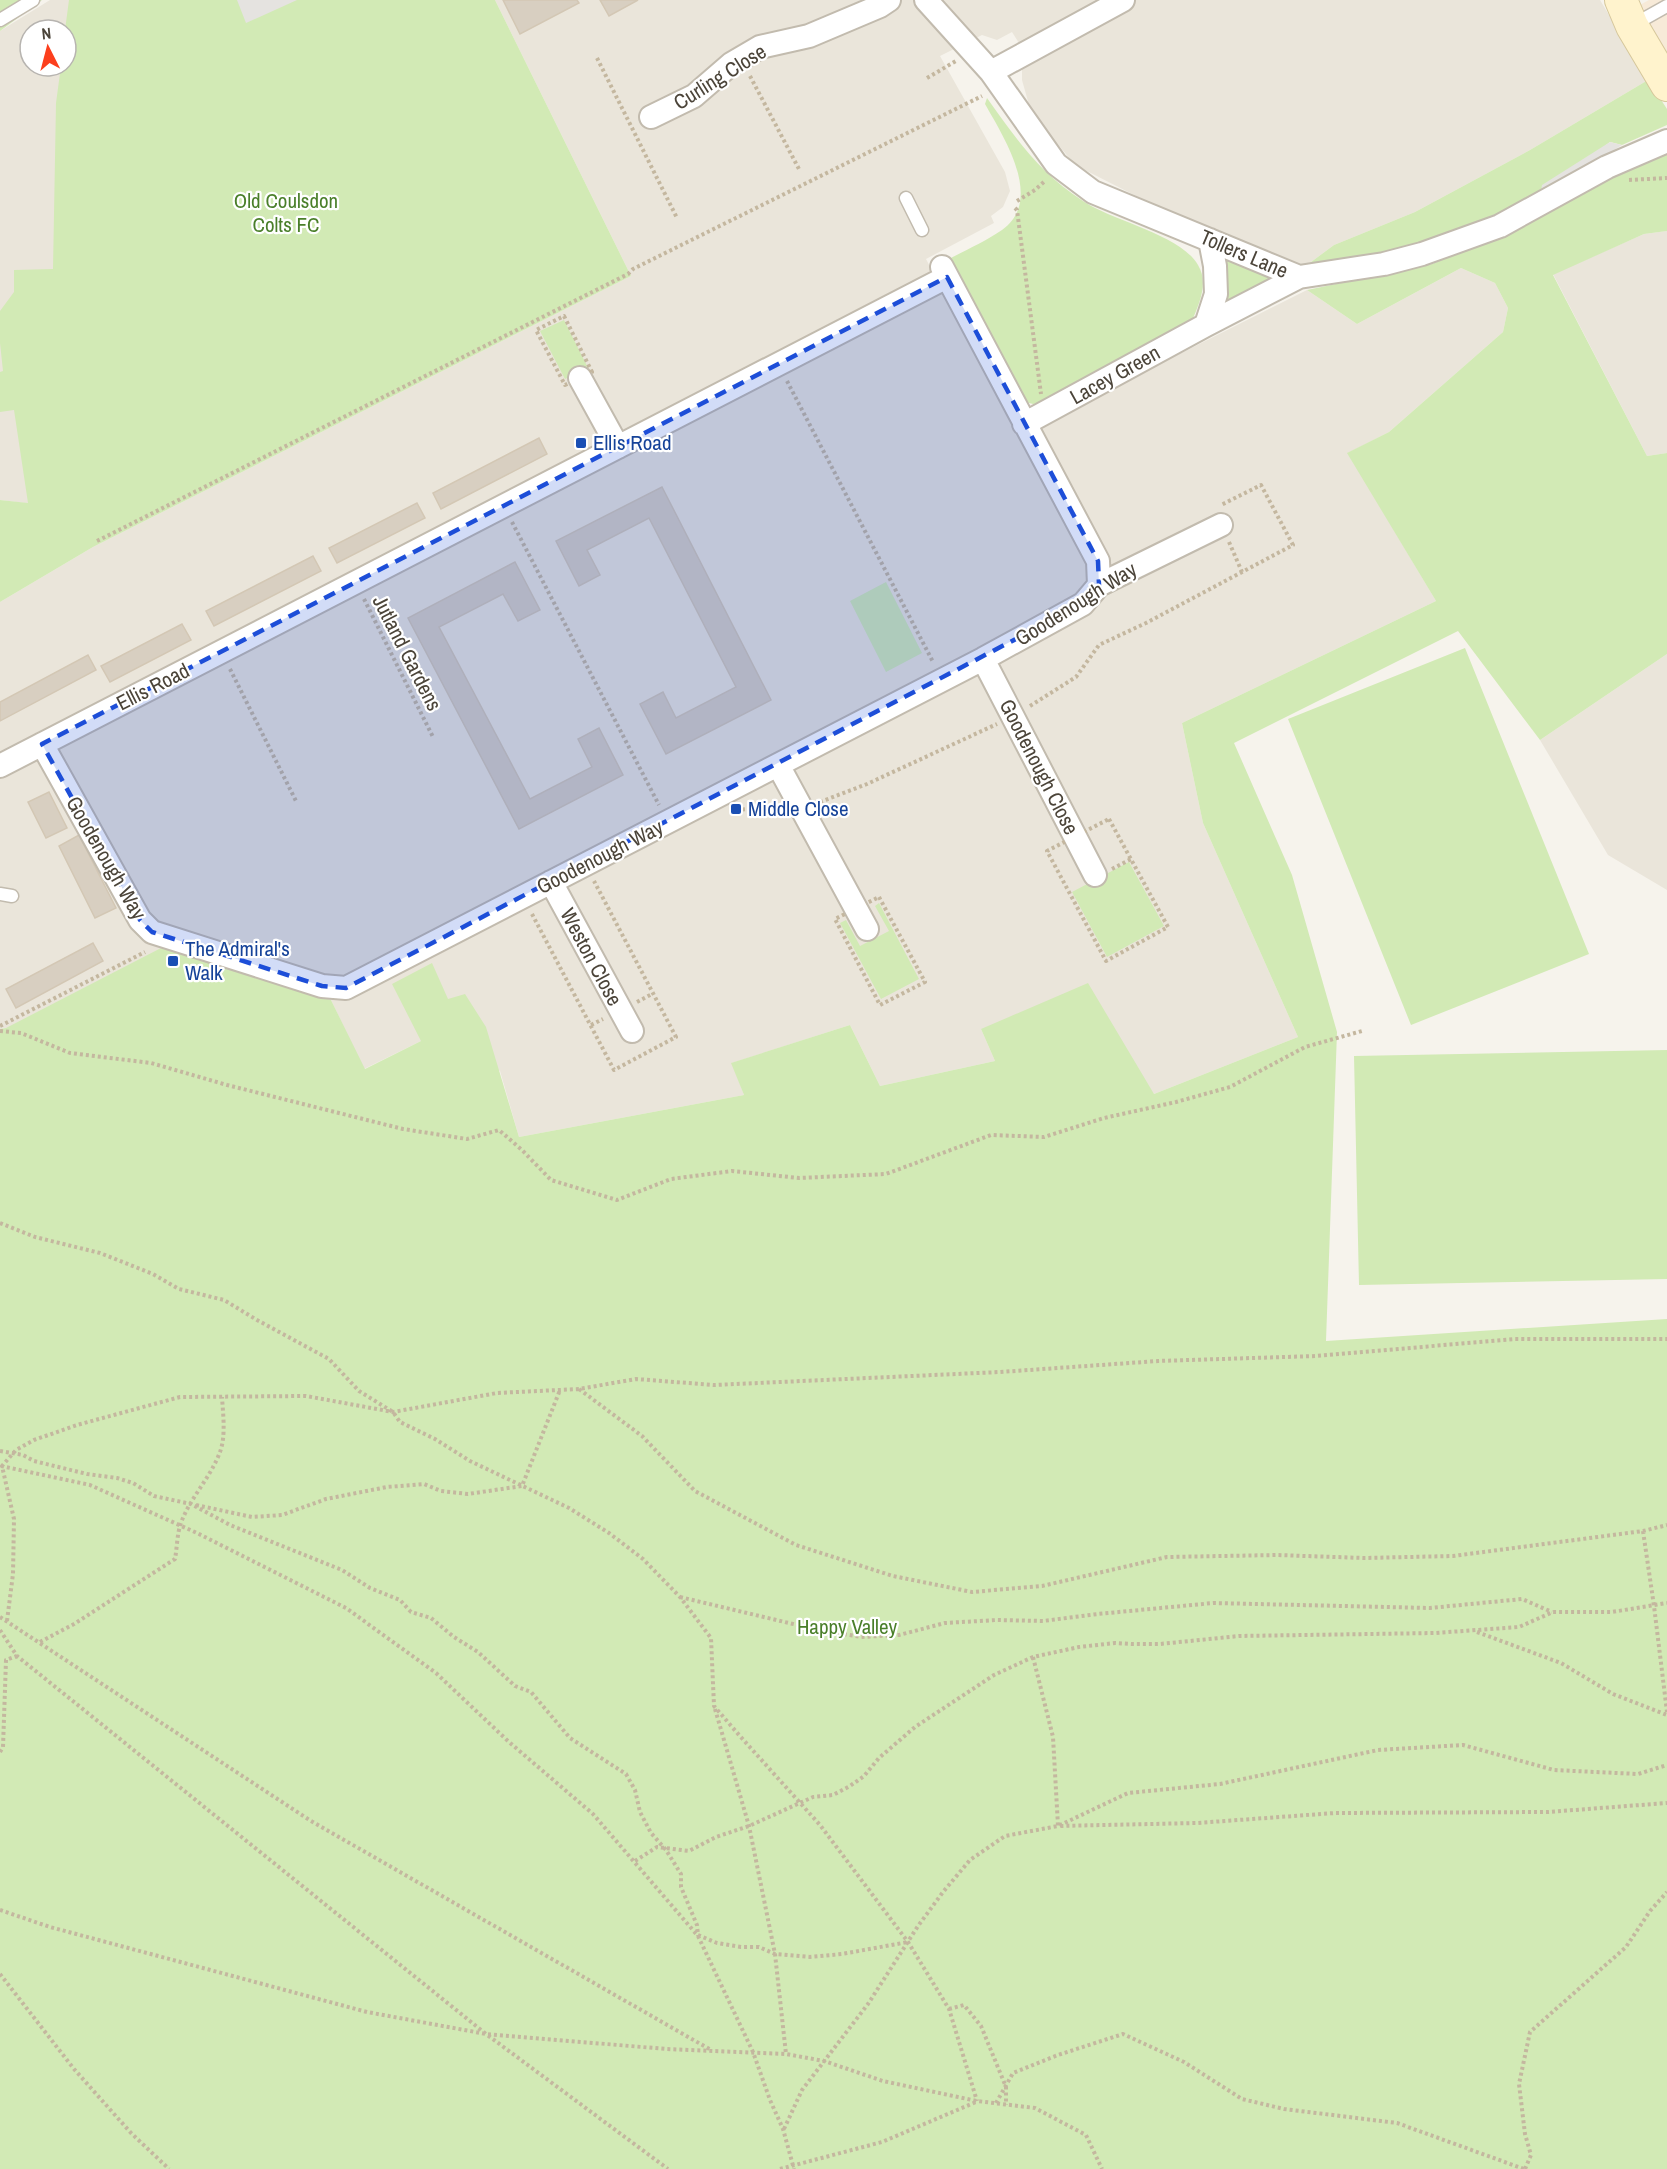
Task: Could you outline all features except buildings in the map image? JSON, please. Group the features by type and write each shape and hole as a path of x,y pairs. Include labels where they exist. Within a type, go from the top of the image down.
{"main road":[{"path":"1626,13 1667,85"}],"street":[{"name":"Curling Close","path":"651,117 694,96 740,59 760,47 809,36 889,0"},
{"name":"Tollers Lane","path":"926,0 991,72 1060,166 1093,192 1299,278 1384,264 1422,254 1500,226 1607,167 1667,141"},
{"path":"991,72 1123,0"},
{"path":"1206,325 1216,294 1215,266 1210,240"},
{"name":"Ellis Road","path":"0,766 778,364 941,266 1034,419"},
{"name":"Lacey Green","path":"1034,419 1206,325 1299,278"},
{"path":"586,375 618,447"},
{"path":"1034,419 1098,561 1099,585"},
{"name":"Goodenough Way","path":"42,744 140,920 152,932 322,986 346,988 983,659 1083,604 1099,585 1221,525"},
{"name":"Goodenough Close","path":"983,659 1095,875"},
{"path":"778,765 867,929"},
{"name":"Weston Close","path":"551,882 632,1032"}],"lane":[{"path":"0,20 33,0"},
{"path":"1626,13 1667,6"},
{"path":"906,198 922,230"}],"path":[{"path":"927,78 973,52"},
{"path":"597,58 677,218"},
{"path":"740,59 800,171"},
{"path":"97,541 628,274 633,269 982,96"},
{"path":"1017,201 1035,190 1060,166"},
{"path":"1015,208 1017,210 1034,419"},
{"path":"546,315 551,323"},
{"path":"564,316 586,375 565,385 536,330 564,316"},
{"path":"778,364 943,680"},
{"path":"504,506 668,822"},
{"name":"Jutland Gardens","path":"355,583 433,737"},
{"path":"222,652 297,803"},
{"path":"879,897 925,982 880,1005 835,919 856,908 879,897"},
{"path":"0,1026 170,939"},
{"path":"0,1031 21,1033 70,1053 151,1063 226,1085 403,1129 467,1139 499,1130 551,1180 617,1200 671,1179 732,1171 799,1178 886,1174 992,1135 1044,1137 1104,1118 1230,1087 1305,1047 1362,1031"},
{"path":"0,1223 35,1238 100,1253 153,1274 179,1289 224,1300 329,1359 360,1391 393,1412 400,1422 435,1439 470,1461 569,1508 609,1533 643,1559 680,1597 711,1638 714,1706 749,1826 775,1954 786,2054"},
{"path":"1,1466 14,1453 34,1440 180,1397 306,1396 393,1412 497,1393 579,1389 636,1378 714,1385 1000,1372 1158,1361 1317,1356 1515,1339 1667,1339"},
{"path":"579,1389 642,1436 695,1491 796,1545 893,1576 972,1592 1042,1586 1167,1557 1454,1556 1643,1531 1667,1525"},
{"path":"522,1486 560,1390"},
{"path":"39,1643 74,1624 176,1558 181,1526 191,1504 210,1476 221,1450 224,1419 222,1397"},
{"path":"0,1451 23,1455 55,1467 117,1478 133,1483 154,1496 252,1517 282,1515 326,1499 387,1486 424,1484 441,1491 468,1494 522,1486"},
{"path":"1,1466 90,1485 181,1526 346,1608 436,1673 509,1742 593,1814 698,1936 753,2052 783,2129 794,2167"},
{"path":"1,1466 14,1519 13,1574 7,1621"},
{"path":"191,1504 230,1525 342,1570 370,1588 400,1600 411,1612 431,1618 454,1637 478,1652 515,1686 531,1692 570,1738 626,1774 635,1790 640,1812 647,1826 681,1874 681,1887 697,1925 698,1935 717,1943 759,1947 775,1954 810,1957 842,1954 908,1942"},
{"path":"1474,1630 1561,1663 1613,1694 1667,1714 1643,1531"},
{"path":"680,1597 814,1629 861,1637 899,1635 945,1623 997,1620 1043,1621 1213,1602 1430,1608 1522,1599 1553,1612 1612,1612 1667,1603"},
{"path":"635,1861 657,1847 689,1851 716,1837 749,1826 813,1797 833,1795 864,1776 879,1758 915,1727 994,1675 1033,1657 1115,1642 1160,1644 1239,1636 1435,1633 1519,1627 1553,1612"},
{"path":"0,1617 311,1821 712,2050"},
{"path":"0,1630 17,1656 486,2034 668,2169"},
{"path":"0,1752 3,1747 6,1660 17,1656"},
{"path":"1033,1657 1053,1737 1058,1826"},
{"path":"714,1706 820,1825 908,1942 950,2009 977,2101"},
{"path":"1058,1826 1128,1793 1220,1784 1378,1750 1463,1745 1554,1770 1590,1772 1638,1774 1667,1765"},
{"path":"783,2129 802,2090 868,2004 943,1892 970,1860 1005,1836 1058,1826 1197,1823 1335,1813 1548,1812 1667,1803"},
{"path":"996,2103 1013,2073 1058,2055 1124,2034 1184,2062 1242,2099 1284,2109 1397,2123 1524,2169 1531,2155 1525,2134 1519,2084 1530,2032 1626,1947 1650,1911 1667,1892"},
{"path":"0,1910 51,1927 367,2012 486,2034 666,2049 786,2054 824,2061 883,2081 977,2101 1035,2108 1086,2135 1102,2169"},
{"path":"0,1974 74,2069 131,2133 169,2169"},
{"path":"950,2009 964,2005 981,2026 1006,2087 1006,2105"},
{"path":"780,2169 882,2142 977,2101"}],"highlighted area":[{"path":"947,277 1098,561 1099,585 1083,604 346,988 322,986 152,932 140,920 42,744"}],"shaded area":[{"path":"50,0 86,0 90,511 0,500 0,31 18,20 18,78 78,78 78,18 21,18"},
{"path":"237,0 297,0 246,23"},
{"path":"495,0 1600,0 1648,80 1530,150 1415,212 1334,245 1303,268 1148,202 1075,165 1031,112 1022,80 1022,67 1029,59 1012,32 997,40 982,35 940,56 1005,172 1010,191 1003,207 991,216 994,223 926,259 1018,435 1307,290 1357,324 1461,268 1495,283 1508,308 1503,332 1389,432 1348,453 1436,601 1182,723 1203,823 1298,1037 1154,1094 981,1029 995,1061 880,1086 850,1025 732,1063 744,1095 519,1137 500,1071 421,1041 364,1069 331,1000 0,1029 0,602 93,547 631,276"},
{"path":"1649,0 1667,0 1667,54 1638,6"},
{"path":"1610,142 1622,145 1540,196 1542,185"},
{"path":"1667,231 1667,453 1647,456 1553,274 1644,234"},
{"path":"1667,654 1667,890 1608,855 1540,740"}],"green space":[{"path":"0,0 42,0 0,31"},
{"name":"Old Coulsdon Colts FC","path":"69,0 495,0 631,276 93,547 0,602 0,500 28,503 14,410 0,412 0,372 3,371 0,311 14,292 14,270 53,269 56,103 59,78 78,78 78,18 67,18"},
{"path":"1648,80 1667,109 1667,125 1622,145 1610,142 1540,196 1506,214 1422,248 1303,268 1334,245 1415,212 1530,150"},
{"path":"987,98 1041,167 1067,190 1096,208 1177,245 1198,265 1203,279 1202,293 1192,321 1042,403 1025,402 949,259 1002,230 1014,217 1020,202 1020,185 1016,168 1010,150 985,104"},
{"name":"Happy Valley","path":"1667,151 1667,231 1644,234 1553,275 1647,456 1667,453 1667,654 1540,740 1458,631 1234,743 1292,875 1337,1032 1326,1341 1667,1319 1667,2169 0,2169 0,1029 6,1028 161,948 331,1000 365,1069 421,1041 392,984 432,963 448,999 465,994 486,1027 519,1137 744,1095 731,1063 850,1025 880,1086 995,1061 981,1029 1088,983 1154,1094 1298,1037 1203,823 1182,723 1436,601 1347,453 1389,432 1503,332 1508,308 1495,283 1461,268 1357,324 1307,290 1432,264 1503,235 1639,161"},
{"path":"1226,257 1272,275 1270,281 1229,302 1226,297 1221,260"},
{"path":"564,320 588,368 565,379 540,331"},
{"path":"886,582 922,653 886,672 850,601"},
{"path":"1465,648 1589,954 1411,1025 1288,719"},
{"path":"1129,862 1164,926 1107,957 1072,892"},
{"path":"879,903 919,979 881,999 840,923 846,920 860,946 889,931 875,906"},
{"path":"1667,1050 1667,1279 1359,1285 1354,1056"}],"place":[{"name":"Ellis Road","path":"581,443"},
{"name":"Middle Close","path":"736,809"},
{"name":"The Admiral's Walk","path":"173,961"}]}
